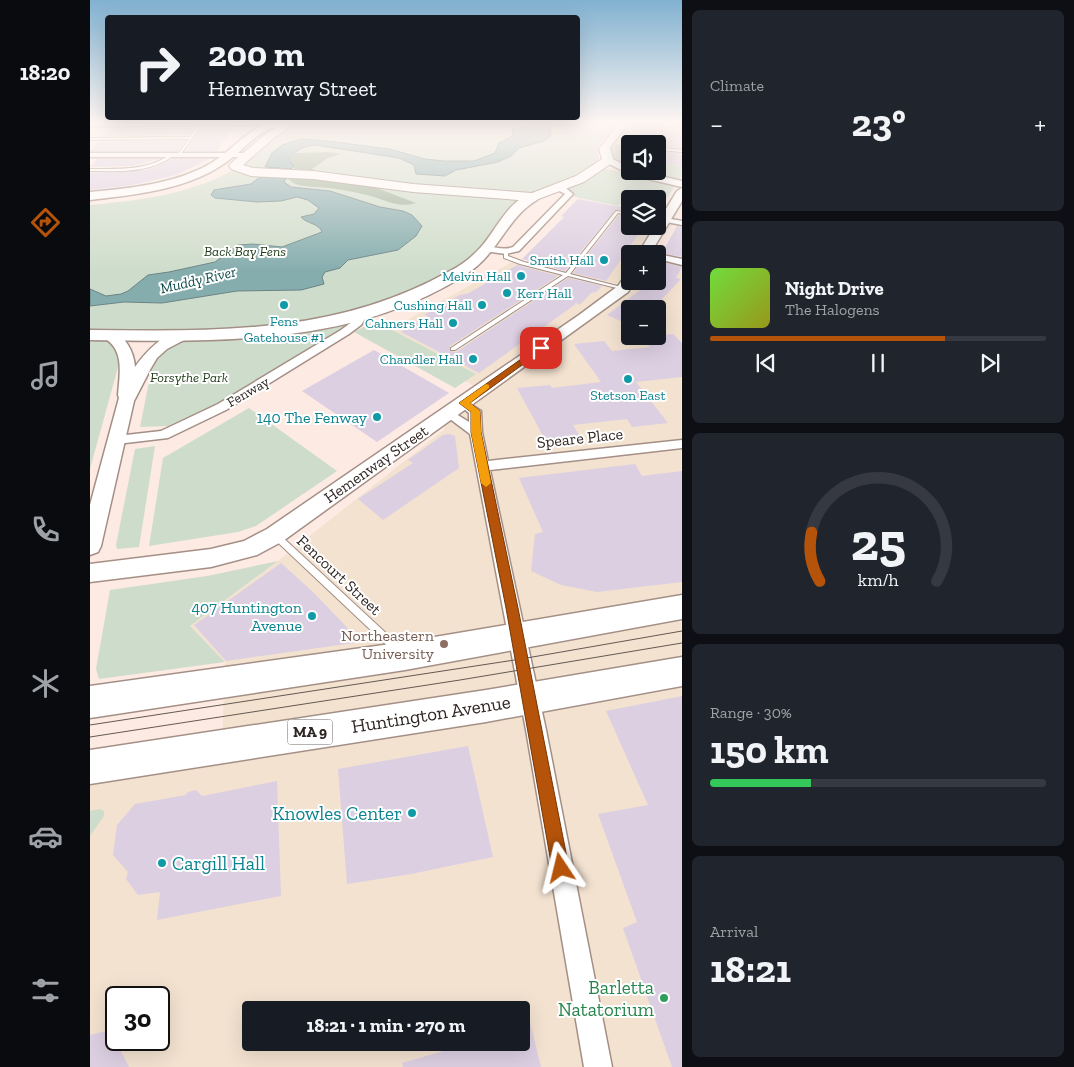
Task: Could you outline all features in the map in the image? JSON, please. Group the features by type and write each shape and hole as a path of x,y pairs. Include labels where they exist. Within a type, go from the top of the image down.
{"highway":[{"path":"251,172 313,175 413,188 533,197"},
{"name":"Fenway","path":"533,197 580,179 590,172"}],"main road":[{"path":"90,196 149,188 178,181 202,172"},
{"path":"90,204 140,197 180,188 212,177 219,172"},
{"path":"663,180 682,184"},
{"path":"666,214 682,192"},
{"name":"Fenway","path":"90,335 181,336 273,332 322,324 403,301 437,286 465,269 487,249 512,212 533,197"},
{"name":"Hemenway Street","path":"90,573 211,558 249,549 275,535 456,408 621,288"},
{"path":"90,546 126,401 126,354 123,346 110,335"},
{"path":"126,401 150,357 158,349 181,336"},
{"path":"90,702 230,680 405,656 682,606"},
{"name":"Huntington Avenue","path":"90,766 529,699 682,671"}],"street":[{"path":"487,249 506,252 516,249 568,194 559,187"},
{"path":"666,221 682,223"},
{"path":"666,259 682,262"},
{"name":"Fenway","path":"117,440 162,435 222,407 345,332 357,323 364,313"},
{"path":"456,408 476,432"},
{"path":"456,408 475,411 476,432 517,636 598,1067"},
{"name":"Speare Place","path":"483,466 682,444"}],"lane":[{"path":"453,349 568,274 617,212 621,213"},
{"path":"506,252 506,257 522,263 568,274 621,283"},
{"name":"Fencourt Street","path":"275,535 405,656"}],"shaded area":[{"name":"Northeastern University","path":"617,212 621,213 621,235 655,235 650,245 621,245 621,290 666,290 666,259 681,262 681,1067 90,1067 90,767 222,746 225,662 190,626 278,561 445,429 440,419 480,389 380,335 514,261 568,274"}],"green space":[{"name":"Back Bay Fens","path":"229,172 261,172 524,199 504,214 485,244 464,264 392,301 314,321 223,331 90,331 90,205 164,195 201,185"},
{"path":"264,172 587,172 529,195"},
{"path":"595,172 620,172 621,180 649,180 675,186 666,200 666,190 621,190 621,202 618,206 570,196 571,193 567,188"},
{"path":"666,172 681,172 678,180 666,177"},
{"path":"288,178 322,180 374,187 416,203 403,205 348,191 301,186"},
{"path":"375,321 476,374 455,388 354,332"},
{"name":"Forsythe Park","path":"340,325 345,327 232,397 168,426 140,427 152,367 162,353 177,343 189,340 228,340 296,334"},
{"path":"90,339 101,339 115,344 120,360 90,469"},
{"path":"249,408 337,471 256,526 238,532 149,546 163,458"},
{"path":"155,446 139,547 117,549 116,545 135,449"},
{"path":"278,561 190,626 225,662 99,679 96,669 110,590 207,576"},
{"path":"100,809 104,811 104,816 90,836 90,811"}],"water":[{"path":"416,172 453,172 445,176 416,174"},
{"name":"Muddy River","path":"260,177 286,178 284,182 291,187 330,191 380,207 403,211 412,215 422,226 416,236 398,250 348,260 340,268 325,272 322,277 324,284 301,290 237,291 162,303 124,302 90,306 90,289 106,296 121,294 128,291 148,275 215,262 238,245 253,244 282,247 322,232 318,227 301,217 314,214 319,208 308,200 297,197 281,201 257,202 215,198 211,195 214,190 251,184"}],"building":[{"path":"183,172 132,185 90,190 90,173"},
{"path":"578,199 621,206 621,210 615,210 565,271 522,259 564,217 561,216"},
{"name":"Smith Hall","path":"619,215 621,215 621,235 638,235 631,245 621,245 621,259 606,281 573,273"},
{"path":"677,226 682,227 682,257 666,254 666,246"},
{"path":"666,263 682,267 676,278 681,279 660,300 627,300 640,290 666,290"},
{"path":"517,265 558,276 450,346 450,351 456,352 568,278 602,286 596,292 591,293 580,305 574,302 576,304 479,373 401,332 428,316 424,315 460,295 469,293"},
{"path":"621,304 621,321 607,315"},
{"path":"673,334 682,343 682,377 636,382 668,423 632,427 627,419 573,425 584,443 549,447 517,388 550,385 552,388 601,382 574,344 604,341 612,351 650,347 648,345 666,345 666,335"},
{"name":"140 The Fenway","path":"374,350 449,393 377,442 302,391"},
{"path":"443,435 455,436 459,468 383,520 358,499 413,463 408,460"},
{"path":"635,464 642,476 682,471 682,582 597,592 561,585 531,571 535,534 543,532 519,478"},
{"name":"407 Huntington Avenue","path":"281,563 313,592 361,642 226,661 194,625"},
{"name":"Barletta Natatorium","path":"682,696 682,1067 672,1067 623,928 637,922 598,814 648,805 606,711"},
{"name":"Knowles Center","path":"468,746 493,857 411,874 347,884 338,769"},
{"path":"277,781 281,896 157,920 160,892 138,895 126,879 128,872 113,855 117,825 135,804 186,795 188,792 196,790 202,796"},
{"path":"530,1022 541,1067 403,1067 402,1063 444,1051 530,1051"},
{"path":"105,1031 105,1051 121,1051 129,1067 90,1067 90,1035"}],"tram line":[{"path":"90,725 521,659 682,631"},
{"path":"90,737 460,680 682,643"}],"slow traffic":[{"path":"486,386 464,403 475,411 476,432 486,483"}],"place":[{"name":"Smith Hall","path":"604,260"},
{"name":"Melvin Hall","path":"521,276"},
{"name":"Kerr Hall","path":"507,293"},
{"name":"Fens Gatehouse #1","path":"284,305"},
{"name":"Cushing Hall","path":"482,305"},
{"name":"Cahners Hall","path":"453,323"},
{"name":"Chandler Hall","path":"473,359"},
{"name":"Stetson East","path":"628,379"},
{"name":"140 The Fenway","path":"377,417"},
{"name":"407 Huntington Avenue","path":"312,616"},
{"name":"Northeastern University","path":"444,644"},
{"name":"Knowles Center","path":"412,813"},
{"name":"Cargill Hall","path":"162,863"},
{"name":"Barletta Natatorium","path":"664,998"}],"route":[{"path":"541,348 464,403 475,411 476,432 536,730 561,868"}]}
